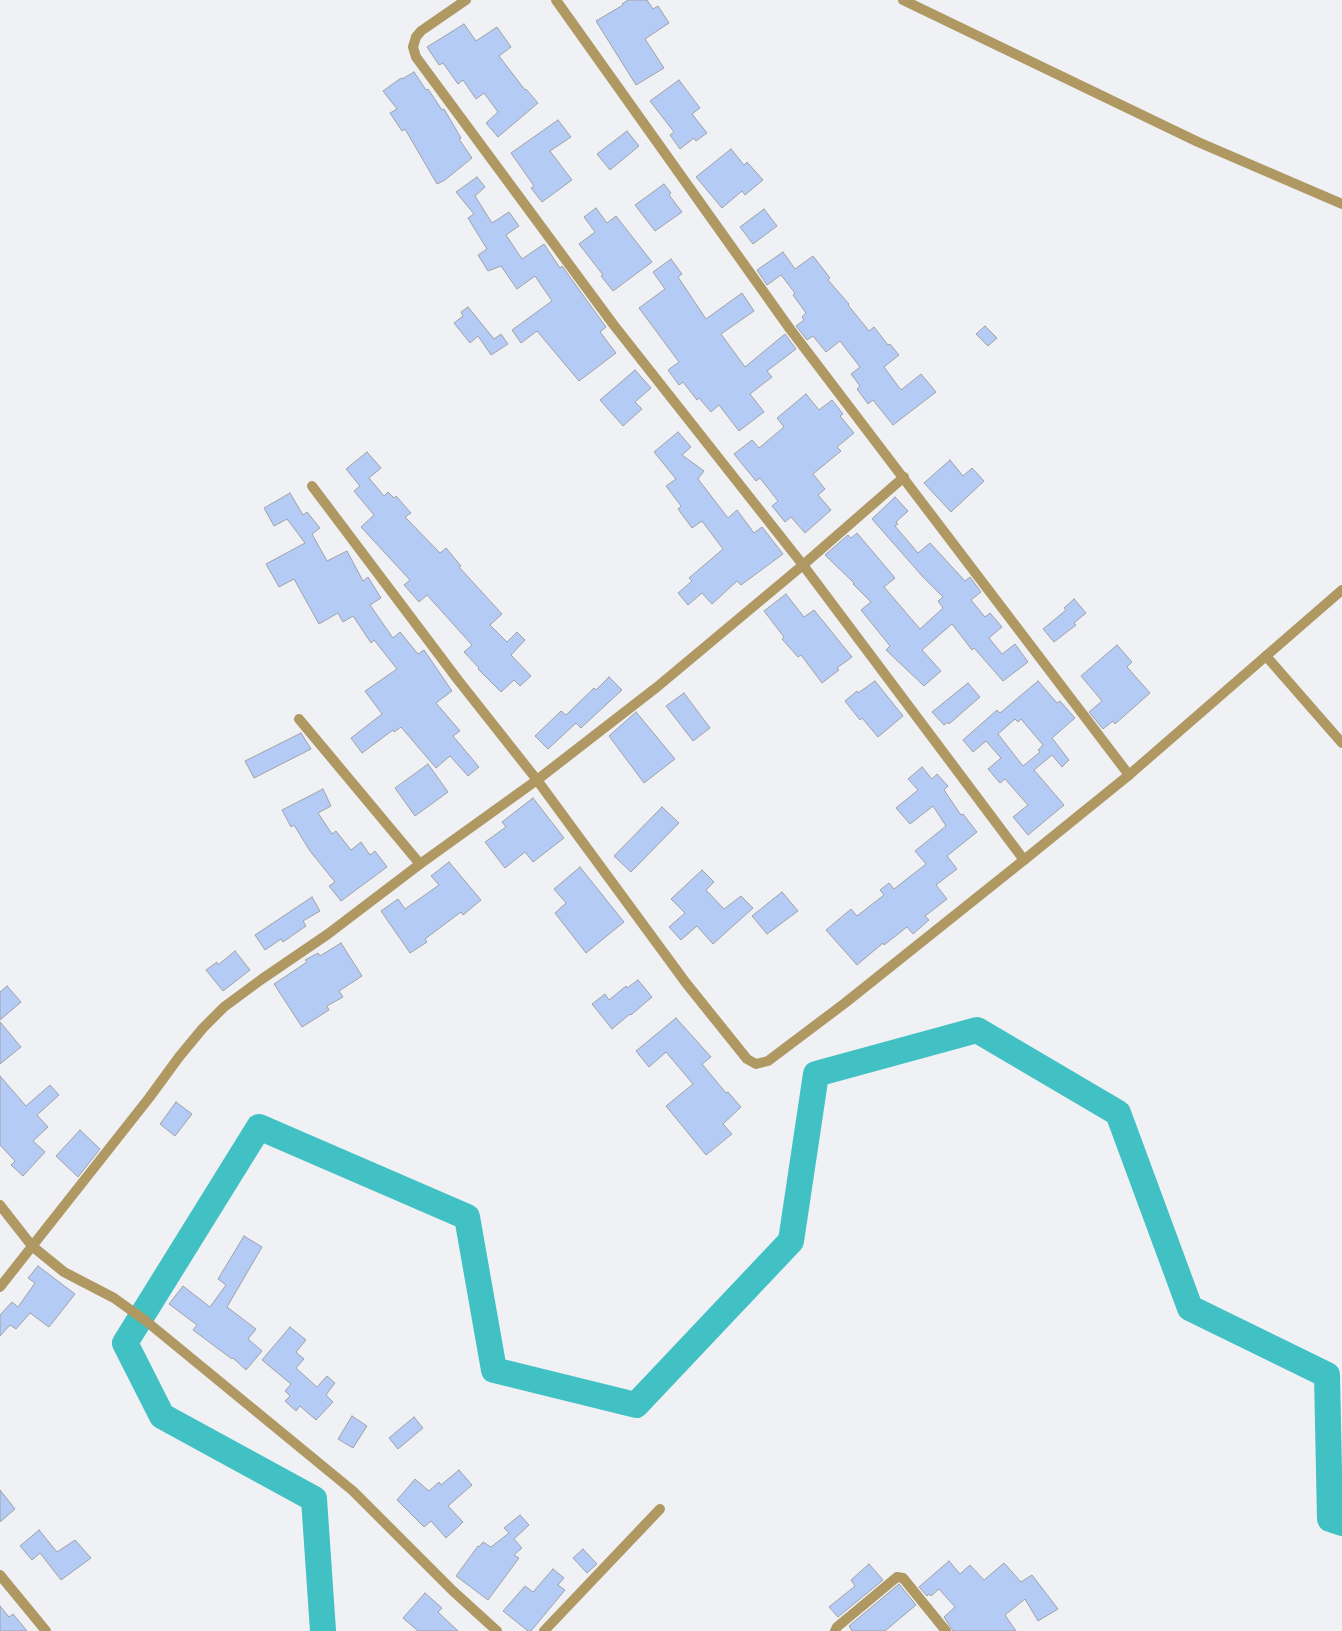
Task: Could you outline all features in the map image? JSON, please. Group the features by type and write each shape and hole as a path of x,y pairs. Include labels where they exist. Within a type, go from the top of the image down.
{"street":[{"path":"466,0 421,31 416,37 413,47 416,57 613,324 804,565 1024,860"},
{"path":"556,0 790,329 1129,775"},
{"path":"903,0 1189,138 1342,204"},
{"path":"0,1287 149,1098 179,1057 217,1014 262,979 328,934 420,864 537,780 657,687 804,565 904,477"},
{"path":"312,486 458,680 537,780 686,984 747,1058 756,1064 768,1061 838,1009 1024,860 1129,775 1342,590"},
{"path":"1266,656 1342,742"},
{"path":"299,719 420,864"},
{"path":"0,1205 32,1246 64,1272 114,1298 146,1321 353,1491 452,1591 497,1631"},
{"path":"544,1631 660,1509"},
{"path":"0,1575 46,1631"},
{"path":"835,1631 897,1577 903,1578 946,1631"}],"building":[{"path":"628,0 647,0 653,9 658,6 669,23 645,39 664,68 636,85 596,21"},
{"path":"464,24 476,41 497,27 511,47 499,56 525,90 538,103 498,137 486,123 498,112 484,93 476,99 463,80 458,84 443,63 439,65 427,47"},
{"path":"414,72 442,110 444,109 461,138 459,139 472,158 445,180 437,184 405,129 402,131 390,113 397,109 383,91 401,78"},
{"path":"679,80 700,108 692,114 707,133 696,141 694,138 680,149 670,135 674,132 650,101"},
{"path":"558,120 571,137 550,151 572,180 542,202 531,188 534,186 511,153"},
{"path":"627,131 639,146 610,170 597,154"},
{"path":"731,149 744,165 747,162 763,180 745,195 742,191 722,208 696,177"},
{"path":"477,177 485,187 475,196 492,223 509,212 519,226 506,235 522,259 544,244 560,268 562,266 606,327 600,332 616,353 579,381 537,331 521,343 512,330 552,301 535,276 517,289 501,266 488,271 478,255 487,249 468,218 474,214 456,192"},
{"path":"664,184 671,193 669,195 682,212 655,231 635,205"},
{"path":"596,208 607,223 616,216 652,262 613,291 579,244 595,232 584,217"},
{"path":"764,209 777,226 753,244 740,227"},
{"path":"783,252 795,269 813,256 830,278 828,280 869,331 874,327 888,345 890,344 899,355 884,367 901,390 921,374 936,392 893,425 873,400 868,404 857,389 860,386 851,374 860,367 840,341 826,352 813,336 807,340 796,326 804,320 802,317 806,313 793,295 795,293 781,275 767,285 757,270"},
{"path":"671,259 682,274 678,277 706,319 742,293 754,311 721,334 745,367 785,334 796,349 767,371 772,377 750,394 764,412 739,431 719,405 711,412 699,398 697,400 683,382 679,385 668,370 679,362 639,308 665,289 653,272"},
{"path":"468,307 494,339 501,334 508,344 491,355 478,336 470,343 454,323 463,316 461,312"},
{"path":"985,326 997,338 988,346 976,334"},
{"path":"635,370 651,388 635,402 642,409 623,426 600,400"},
{"path":"806,394 819,410 832,400 843,414 840,416 854,433 837,447 841,451 813,474 825,489 818,495 831,510 805,533 791,517 785,522 772,506 778,501 760,478 756,481 734,454 752,440 759,448 784,427 777,418"},
{"path":"678,432 691,447 682,455 704,471 698,479 728,518 737,510 754,533 762,527 783,554 741,585 737,581 712,604 702,593 688,605 678,593 692,581 689,578 723,549 702,521 692,528 678,509 681,506 666,486 676,479 654,452"},
{"path":"367,452 381,468 369,478 384,496 388,492 394,498 396,496 411,513 405,517 440,553 446,548 461,566 459,567 502,614 490,625 507,642 517,632 525,640 511,655 531,676 520,686 514,680 501,692 478,669 464,652 472,645 427,595 419,602 404,585 410,580 361,527 374,515 354,491 360,486 346,469"},
{"path":"950,460 963,476 972,468 984,481 951,512 924,483"},
{"path":"290,493 303,515 307,512 320,528 312,534 327,561 347,551 363,581 368,577 381,598 370,605 393,638 400,632 418,654 424,650 452,691 436,703 460,731 453,736 479,767 468,776 450,756 436,768 401,727 394,732 393,730 362,753 351,738 382,714 365,691 397,669 374,640 371,643 353,616 343,622 338,613 319,624 294,579 279,587 266,564 305,543 287,519 274,526 264,508"},
{"path":"895,497 908,511 896,522 898,524 895,526 918,553 930,543 965,581 970,577 981,592 971,600 985,617 990,613 1002,627 989,638 1002,654 1015,644 1028,662 1003,681 974,648 972,650 952,624 922,650 941,671 924,686 886,650 890,646 861,610 871,602 825,555 848,535 851,538 857,533 895,578 884,587 920,629 943,608 938,601 943,597 872,519"},
{"path":"786,594 804,617 814,610 852,657 837,668 839,670 822,683 801,655 798,657 782,639 784,637 764,611"},
{"path":"1074,599 1086,613 1074,623 1076,625 1054,642 1043,629 1066,610 1064,608"},
{"path":"1117,645 1132,662 1127,667 1150,693 1115,724 1113,721 1103,729 1089,712 1102,701 1081,676"},
{"path":"609,677 622,690 581,728 576,723 548,749 535,736 561,711 566,715 594,688 596,690"},
{"path":"875,681 903,716 878,737 862,718 860,720 845,701 857,691 858,693"},
{"path":"1038,681 1057,703 1060,701 1075,718 1052,738 1069,760 1062,767 1052,755 1034,770 1064,805 1028,835 1013,817 1028,805 1005,779 1000,783 988,769 1001,758 986,741 973,752 963,740 997,710 1000,713","holes":["1015,719 1018,722 1021,719 1043,745 1038,750 1040,752 1023,766 998,734"]},
{"path":"968,683 980,697 949,724 948,722 944,725 932,712"},
{"path":"684,693 710,728 693,741 666,706"},
{"path":"636,712 675,759 644,783 609,736"},
{"path":"301,733 311,749 254,778 245,761"},
{"path":"428,764 448,792 415,816 395,788"},
{"path":"922,767 932,779 937,774 948,786 944,790 961,815 963,814 977,832 947,856 957,869 936,885 947,899 925,916 929,920 913,934 907,927 884,945 883,943 857,965 826,930 851,909 857,916 884,895 880,890 889,883 894,889 926,864 915,851 946,826 933,806 910,824 896,808 918,790 908,779"},
{"path":"323,789 331,806 318,813 332,834 336,831 351,850 361,842 370,855 375,851 387,867 341,901 329,886 335,882 310,851 294,825 291,827 282,810"},
{"path":"533,798 564,838 533,862 525,852 505,868 485,842 506,827 502,822"},
{"path":"662,807 679,823 631,872 614,856"},
{"path":"449,862 481,900 463,915 461,912 425,939 427,942 410,953 381,911 398,899 405,909 439,885 431,876"},
{"path":"580,867 624,922 586,953 555,913 566,903 554,889"},
{"path":"702,870 714,882 706,890 724,909 741,896 753,908 713,944 697,926 681,940 669,927 685,913 671,899"},
{"path":"782,892 798,911 767,934 752,916"},
{"path":"312,897 320,911 303,921 306,926 283,942 281,939 265,950 255,935"},
{"path":"341,943 362,976 339,991 343,997 327,1006 329,1010 302,1027 274,984 307,962 305,960 318,953 320,956"},
{"path":"235,951 250,970 223,991 206,970 217,962 218,965"},
{"path":"638,980 652,997 612,1029 592,1004 605,994 609,1000 626,986 627,988"},
{"path":"7,986 21,1002 0,1020 0,992"},
{"path":"676,1018 711,1057 702,1064 726,1093 728,1092 741,1107 723,1124 732,1134 706,1155 666,1106 693,1084 666,1052 649,1067 636,1051"},
{"path":"0,1022 21,1047 0,1064"},
{"path":"0,1076 26,1106 50,1085 59,1095 37,1115 48,1127 33,1141 45,1152 23,1176 11,1165 15,1161 0,1145"},
{"path":"176,1102 192,1114 175,1136 160,1124"},
{"path":"80,1130 100,1149 78,1177 56,1156"},
{"path":"244,1236 262,1247 227,1307 256,1329 248,1339 262,1351 246,1370 233,1358 193,1330 197,1325 169,1304 183,1286 210,1307 226,1285 218,1279"},
{"path":"38,1266 75,1294 49,1327 30,1313 16,1329 10,1325 0,1336 0,1315 12,1302 18,1307 35,1283 28,1278"},
{"path":"290,1327 306,1340 296,1352 304,1359 296,1368 317,1387 327,1376 335,1383 326,1395 333,1402 316,1420 300,1406 296,1411 285,1401 290,1396 285,1391 291,1384 262,1360"},
{"path":"352,1416 367,1426 353,1448 338,1439"},
{"path":"414,1417 423,1428 398,1449 389,1438"},
{"path":"459,1470 472,1485 448,1506 463,1522 446,1538 431,1521 424,1527 397,1500 415,1479 429,1491 439,1482 441,1485"},
{"path":"0,1490 15,1509 0,1522"},
{"path":"520,1515 529,1525 514,1539 522,1548 514,1555 519,1558 488,1600 456,1576 478,1546 483,1542 491,1547 509,1533 504,1528"},
{"path":"39,1530 57,1552 75,1540 91,1558 61,1580 40,1553 32,1560 20,1546"},
{"path":"583,1549 597,1564 587,1573 573,1558"},
{"path":"949,1561 960,1574 970,1565 984,1580 1004,1563 1021,1582 1032,1575 1058,1609 1038,1621 1025,1599 1005,1615 1016,1631 953,1631 944,1617 955,1607 939,1589 931,1596 929,1594 927,1596 919,1587"},
{"path":"869,1564 883,1580 838,1617 829,1607 855,1586 851,1580"},
{"path":"553,1569 564,1578 558,1585 565,1590 531,1631 528,1631 503,1611 525,1586 533,1592"},
{"path":"899,1584 916,1605 885,1631 852,1631 849,1626"},
{"path":"425,1593 442,1608 438,1612 458,1631 418,1631 403,1618"},
{"path":"0,1606 9,1617 13,1614 27,1631 0,1631"}],"waterway":[{"path":"323,1631 314,1499 162,1416 125,1343 259,1127 467,1217 494,1370 636,1405 791,1241 816,1074 977,1030 1118,1113 1190,1308 1327,1375 1330,1519 1342,1523"}]}
